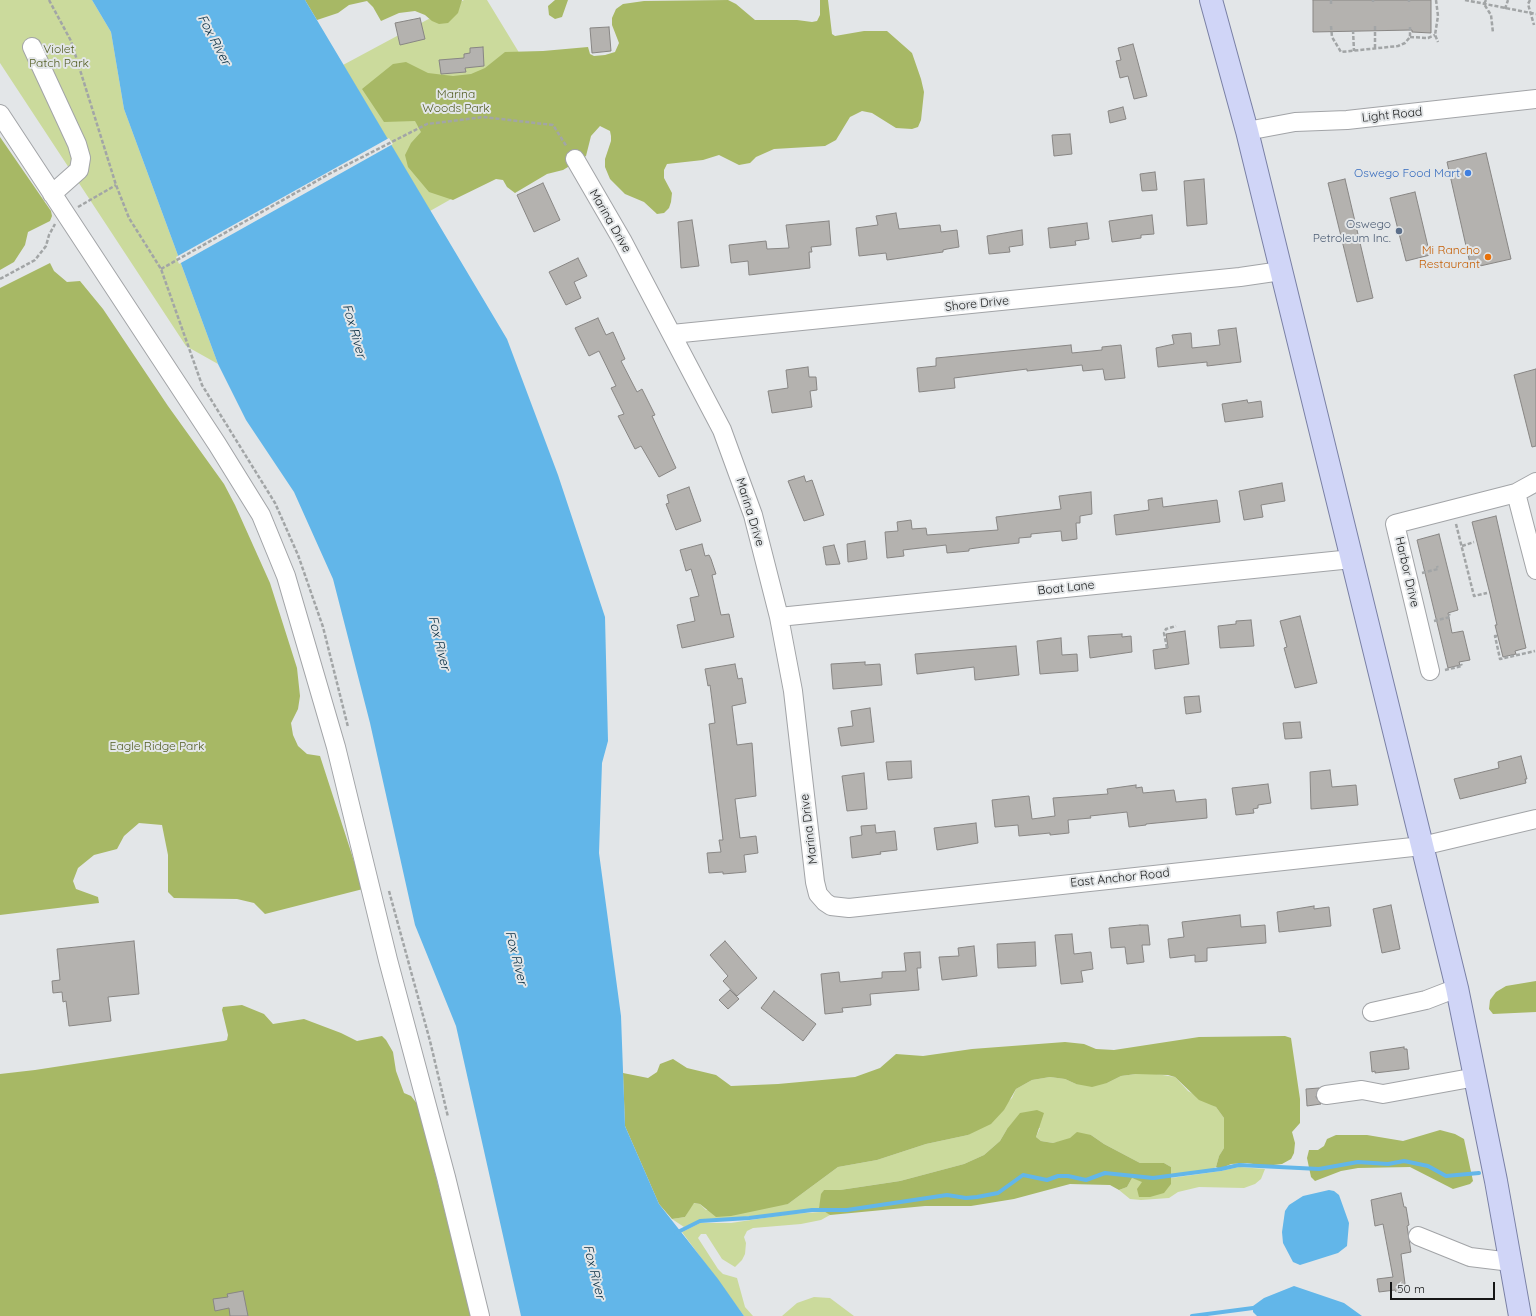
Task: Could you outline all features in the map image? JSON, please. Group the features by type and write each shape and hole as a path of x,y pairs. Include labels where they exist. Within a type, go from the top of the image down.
{"main road":[{"path":"1211,0 1247,131 1457,988 1476,1078 1520,1316"}],"street":[{"path":"32,47 77,144 81,158 79,170 68,182 52,194"},
{"name":"Light Road","path":"1247,131 1295,122 1347,120 1536,99"},
{"path":"0,114 225,457 261,515 286,576 336,747 388,960 446,1178 480,1316"},
{"name":"Marina Drive","path":"575,159 622,240 722,430 753,515 779,617 793,690 815,882 821,899"},
{"name":"Shore Drive","path":"672,334 1240,277 1281,271"},
{"name":"Harbor Drive","path":"1436,671 1395,524 1516,493 1536,482"},
{"path":"1516,493 1536,570"},
{"name":"Boat Lane","path":"779,617 1352,559"},
{"name":"East Anchor Road","path":"821,899 830,906 849,908 1422,846 1536,819"},
{"path":"1372,1012 1426,1000 1457,988"},
{"path":"1326,1095 1362,1090 1383,1094 1476,1078"},
{"path":"1418,1236 1470,1257 1511,1262"}],"path":[{"path":"1436,0 1438,16 1435,35 1438,42"},
{"path":"1465,0 1529,14 1536,14"},
{"path":"1484,4 1486,0"},
{"path":"1505,9 1508,0"},
{"path":"1530,0 1528,4 1529,14 1534,25"},
{"path":"1484,4 1491,15 1494,32"},
{"path":"1331,26 1332,37 1341,52 1398,46 1406,43 1410,36 1410,27"},
{"path":"1375,26 1375,49"},
{"path":"1353,30 1354,51"},
{"path":"1410,36 1428,38 1435,35"},
{"path":"161,269 329,174 410,131 427,124 483,117 553,126 575,159"},
{"path":"1455,519 1474,596 1487,593"},
{"path":"1462,546 1474,542"},
{"path":"1418,574 1438,569 1437,566"},
{"path":"1430,622 1450,617 1449,614"},
{"path":"1166,648 1164,633 1166,629 1176,626"},
{"path":"1497,636 1495,636 1499,648 1500,659 1535,652"},
{"path":"1436,671 1462,666 1461,664"}],"green space":[{"name":"Violet Patch Park","path":"0,0 92,0 111,32 124,109 218,364 186,346 0,63"},
{"path":"305,0 462,0 458,13 448,23 439,24 432,21 425,15 415,11 399,13 381,21 373,7 367,1 349,5 338,13 317,20"},
{"name":"Marina Woods Park","path":"464,0 487,0 568,133 430,211 343,65"},
{"path":"555,0 568,0 562,17 555,19 549,15 548,6"},
{"path":"728,0 736,4 755,20 797,20 812,22 817,21 820,15 820,0 828,0 832,34 835,36 864,31 887,31 912,53 921,79 924,92 921,120 918,127 912,129 896,128 872,113 862,111 850,117 836,140 825,146 774,149 756,157 750,163 739,165 719,155 703,160 667,164 664,170 664,178 672,193 671,202 669,208 664,213 657,214 644,202 625,194 610,179 605,167 605,159 611,141 611,136 610,131 600,126 591,136 586,156 563,170 547,174 515,193 507,187 503,180 496,179 453,200 429,192 408,167 405,155 411,143 421,132 415,121 384,122 362,89 393,64 406,62 428,73 453,76 471,74 485,68 505,52 543,51 588,47 590,54 594,56 605,55 615,52 619,43 612,25 612,18 616,9 623,4 644,1"},
{"path":"0,137 51,211 52,216 50,221 28,232 25,245 14,262 0,270"},
{"name":"Eagle Ridge Park","path":"50,263 54,271 67,282 80,281 103,309 168,406 224,484 235,505 270,583 297,668 300,696 298,709 291,723 293,735 298,746 307,754 320,756 363,889 265,914 254,903 237,899 174,898 168,892 168,855 162,825 139,823 124,836 117,849 94,855 78,868 73,881 76,889 98,897 99,903 0,915 0,288"},
{"path":"1536,981 1536,1012 1493,1014 1489,1009 1490,1000 1496,992 1506,986"},
{"path":"242,1005 264,1014 273,1024 304,1019 341,1033 357,1041 382,1036 386,1040 393,1052 396,1071 404,1093 411,1096 418,1105 471,1316 0,1316 0,1074 224,1041 227,1040 228,1035 222,1010 223,1007"},
{"path":"1285,1036 1291,1038 1300,1099 1300,1123 1292,1132 1295,1143 1294,1153 1291,1159 1282,1164 1265,1166 1247,1163 1231,1164 1220,1169 1216,1167 1219,1156 1224,1148 1224,1118 1216,1107 1199,1100 1175,1077 1168,1075 1136,1074 1121,1076 1107,1083 1092,1087 1076,1084 1065,1079 1050,1077 1032,1080 1016,1089 1004,1110 991,1124 968,1135 926,1144 877,1160 838,1167 788,1204 731,1216 716,1217 700,1204 694,1203 685,1217 672,1219 659,1204 625,1126 623,1073 648,1078 657,1072 660,1064 673,1059 687,1068 716,1075 731,1086 778,1084 855,1077 880,1068 896,1054 923,1056 972,1049 1065,1042 1084,1044 1096,1049 1114,1050 1199,1037"},
{"path":"1156,1074 1175,1077 1188,1091 1216,1107 1224,1118 1224,1148 1219,1156 1216,1167 1209,1170 1171,1175 1171,1167 1164,1163 1140,1163 1104,1144 1091,1135 1053,1143 1041,1141 1036,1137 1040,1128 1007,1129 1000,1141 984,1155 964,1164 900,1181 840,1190 824,1190 819,1208 757,1216 702,1220 684,1227 672,1219 685,1217 693,1203 700,1204 706,1210 788,1204 838,1167 877,1160 926,1144 968,1135 1012,1098 1016,1089 1032,1080 1050,1077 1065,1079 1076,1084 1107,1083 1121,1076"},
{"path":"1037,1110 1044,1113 1036,1137 1041,1141 1053,1143 1070,1138 1077,1132 1091,1135 1104,1144 1140,1163 1164,1163 1171,1167 1171,1184 1164,1193 1150,1197 1139,1197 1137,1189 1142,1182 1132,1178 1127,1187 1119,1190 1110,1185 1070,1184 1014,1199 971,1206 925,1206 830,1215 819,1208 821,1194 824,1190 840,1190 900,1181 964,1164 984,1155 1000,1141 1007,1129 1020,1113"},
{"path":"1440,1130 1455,1134 1464,1139 1473,1181 1470,1184 1453,1189 1410,1167 1358,1168 1341,1171 1315,1181 1311,1177 1307,1158 1309,1150 1318,1150 1324,1146 1327,1139 1336,1135 1367,1135 1403,1141"},
{"path":"1239,1167 1265,1169 1261,1179 1255,1184 1244,1188 1199,1187 1178,1192 1169,1198 1141,1200 1130,1199 1119,1190 1127,1187 1132,1178 1142,1181 1142,1185 1171,1184 1171,1178"},
{"path":"827,1212 830,1215 821,1220 801,1224 753,1228 747,1231 744,1237 746,1243 745,1254 742,1260 735,1267 722,1259 706,1234 701,1234 698,1238 718,1269 723,1274 737,1278 745,1307 753,1316 744,1316 682,1232 700,1223 731,1223 791,1214"},
{"path":"814,1297 830,1298 854,1316 782,1316 797,1303"}],"water":[{"name":"Fox River","path":"92,0 305,0 507,339 558,475 605,617 608,741 602,763 599,853 621,1016 625,1126 659,1204 718,1279 744,1316 521,1316 456,1026 415,925 370,723 333,579 294,492 246,420 218,364 124,109 111,32"},
{"path":"1329,1190 1334,1191 1339,1195 1349,1223 1347,1246 1338,1253 1300,1265 1293,1262 1283,1243 1282,1232 1285,1211 1289,1205 1303,1196"},
{"path":"1294,1286 1344,1303 1362,1316 1257,1316 1253,1312 1253,1306 1264,1298"}],"pier":[{"path":"389,138 393,144 179,264 176,257"}],"building":[{"path":"1313,0 1431,0 1431,33 1412,32 1412,30 1313,32"},
{"path":"420,18 425,39 400,45 395,23"},
{"path":"609,27 611,51 592,53 590,28"},
{"path":"1133,44 1147,96 1134,99 1128,76 1120,78 1116,61 1121,60 1118,48"},
{"path":"483,47 484,66 465,68 466,72 441,74 439,60 464,58 464,54 470,53 470,48"},
{"path":"1123,107 1126,119 1110,123 1108,111"},
{"path":"1070,134 1072,154 1054,156 1052,135"},
{"path":"1486,153 1511,259 1471,268 1447,162"},
{"path":"1155,172 1157,190 1142,191 1140,174"},
{"path":"1204,179 1207,224 1187,226 1184,181"},
{"path":"1345,179 1373,298 1357,302 1328,183"},
{"path":"543,183 560,220 534,232 517,195"},
{"path":"1415,192 1430,255 1406,261 1390,198"},
{"path":"896,213 899,229 940,225 941,232 957,230 959,247 943,250 943,252 887,260 886,253 859,256 856,228 878,225 876,216"},
{"path":"1152,215 1154,234 1141,235 1141,238 1112,242 1109,221"},
{"path":"692,220 699,266 681,268 678,222"},
{"path":"829,221 831,245 811,247 812,252 809,252 810,268 749,275 748,261 731,263 729,245 766,241 767,249 789,248 786,225"},
{"path":"1087,223 1089,239 1075,241 1076,245 1050,248 1048,228"},
{"path":"1022,230 1023,245 1009,247 1010,252 989,254 987,236"},
{"path":"578,258 587,276 574,282 581,298 566,305 549,272"},
{"path":"598,318 606,335 613,332 625,359 621,361 637,392 642,389 655,415 652,416 676,468 659,477 641,446 635,449 618,416 624,414 611,388 616,386 599,351 589,356 575,328"},
{"path":"1236,328 1241,362 1207,366 1207,362 1158,367 1156,348 1174,344 1172,335 1191,333 1192,348 1220,345 1218,330"},
{"path":"1071,345 1072,353 1102,350 1102,347 1121,345 1125,378 1105,380 1103,369 1083,371 1082,365 1027,371 1027,369 954,378 955,388 919,392 917,368 936,366 936,358"},
{"path":"808,367 809,377 816,377 817,390 810,391 812,407 772,413 768,391 788,388 786,370"},
{"path":"1536,369 1536,446 1532,447 1514,375"},
{"path":"1247,400 1248,403 1261,401 1263,417 1225,422 1222,404"},
{"path":"804,476 806,482 812,480 824,515 804,521 788,481"},
{"path":"1282,483 1285,501 1261,505 1263,517 1244,520 1239,491"},
{"path":"689,487 701,521 676,530 666,504 669,503 667,495"},
{"path":"1091,492 1092,514 1080,516 1080,523 1076,523 1077,539 1062,541 1061,531 1031,534 1031,537 1019,538 1019,543 947,553 946,545 903,550 904,556 887,558 885,532 898,531 897,522 911,520 912,529 926,528 927,535 998,530 996,517 1061,509 1059,496"},
{"path":"1162,498 1163,507 1217,500 1220,522 1116,535 1114,515 1149,510 1148,500"},
{"path":"1496,516 1526,648 1515,651 1516,654 1503,657 1495,625 1497,625 1490,594 1472,522"},
{"path":"1439,534 1458,610 1448,613 1452,633 1463,631 1470,660 1459,662 1460,665 1448,668 1417,540"},
{"path":"865,541 867,559 848,562 847,544"},
{"path":"702,544 705,556 709,555 716,574 712,575 721,615 729,614 734,637 682,648 677,625 695,621 690,598 699,596 691,569 686,571 680,550"},
{"path":"834,545 840,564 826,565 823,547"},
{"path":"1300,616 1317,683 1295,688 1284,648 1287,647 1280,621"},
{"path":"1251,620 1254,646 1220,648 1218,626 1236,624 1236,621"},
{"path":"1185,631 1189,664 1155,669 1153,650 1168,648 1166,634"},
{"path":"1122,634 1122,637 1131,636 1132,652 1090,658 1088,636"},
{"path":"1061,638 1062,655 1077,654 1078,671 1040,674 1037,641"},
{"path":"1016,646 1019,675 975,680 974,667 917,674 915,654"},
{"path":"865,662 865,665 880,664 882,685 833,689 831,664"},
{"path":"735,664 738,679 742,678 746,703 732,706 737,745 752,743 756,796 735,799 740,838 756,836 758,853 744,855 746,872 723,874 723,872 709,873 707,853 721,852 719,840 723,840 709,724 715,723 710,685 708,686 705,669"},
{"path":"1199,696 1201,712 1186,714 1184,697"},
{"path":"870,708 874,742 841,746 838,728 853,726 851,711"},
{"path":"1300,722 1302,738 1285,739 1283,723"},
{"path":"1521,756 1527,779 1525,779 1526,783 1460,799 1454,779 1499,768 1498,762"},
{"path":"911,761 912,778 888,780 886,762"},
{"path":"1330,770 1332,787 1356,785 1358,805 1311,809 1310,772"},
{"path":"864,773 867,809 847,811 842,776"},
{"path":"1268,784 1271,803 1258,805 1258,808 1253,809 1254,813 1236,815 1232,788"},
{"path":"1136,785 1136,788 1142,787 1143,793 1174,790 1176,802 1206,799 1207,818 1129,827 1127,812 1090,816 1091,818 1068,820 1069,833 1050,835 1050,833 1019,836 1018,825 995,827 992,800 1029,796 1032,819 1055,816 1053,798 1108,794 1107,789"},
{"path":"976,823 978,843 937,850 934,828"},
{"path":"875,825 876,833 895,831 897,850 852,858 850,837 862,835 861,826"},
{"path":"1391,905 1400,949 1382,953 1373,909"},
{"path":"1314,906 1314,909 1329,907 1331,926 1279,932 1277,912"},
{"path":"1240,915 1241,927 1265,925 1266,943 1207,948 1207,961 1195,962 1195,955 1170,958 1168,939 1184,937 1182,922"},
{"path":"1148,925 1150,945 1142,945 1144,962 1127,964 1125,947 1111,948 1109,928"},
{"path":"1072,934 1074,954 1091,952 1093,969 1081,971 1083,982 1061,984 1055,935"},
{"path":"134,941 139,994 108,997 111,1021 69,1026 66,1001 63,1002 62,992 53,993 52,981 60,980 57,949"},
{"path":"725,941 757,978 737,996 723,981 728,976 710,955"},
{"path":"1035,942 1036,966 998,968 997,944"},
{"path":"974,946 977,976 942,980 939,957 959,956 958,948"},
{"path":"920,952 921,968 917,968 919,990 870,994 871,1005 842,1008 843,1012 825,1014 821,974 839,972 840,982 882,978 882,972 906,971 904,953"},
{"path":"730,990 739,999 728,1009 719,1000"},
{"path":"774,991 816,1024 803,1041 761,1008"},
{"path":"1404,1047 1404,1049 1407,1049 1409,1069 1375,1073 1375,1071 1372,1072 1370,1052"},
{"path":"1319,1088 1316,1097 1321,1104 1307,1106 1306,1089"},
{"path":"1401,1193 1404,1207 1406,1207 1411,1252 1401,1254 1406,1291 1396,1292 1395,1290 1379,1292 1377,1279 1393,1277 1383,1224 1375,1226 1371,1200"},
{"path":"243,1291 248,1316 230,1316 229,1308 215,1311 213,1299 228,1297 227,1294"}],"waterway":[{"path":"676,1233 700,1221 749,1218 812,1210 847,1210 947,1195 966,1198 977,1197 998,1193 1023,1175 1047,1180 1058,1176 1068,1176 1086,1180 1105,1173 1153,1178 1221,1169 1239,1165 1319,1169 1358,1162 1388,1164 1404,1161 1428,1166 1446,1176 1479,1173"},
{"path":"1192,1316 1253,1308"}],"place":[{"name":"Oswego Food Mart","path":"1468,173"},
{"name":"Oswego Petroleum Inc.","path":"1399,231"},
{"name":"Mi Rancho Restaurant","path":"1488,257"}]}
